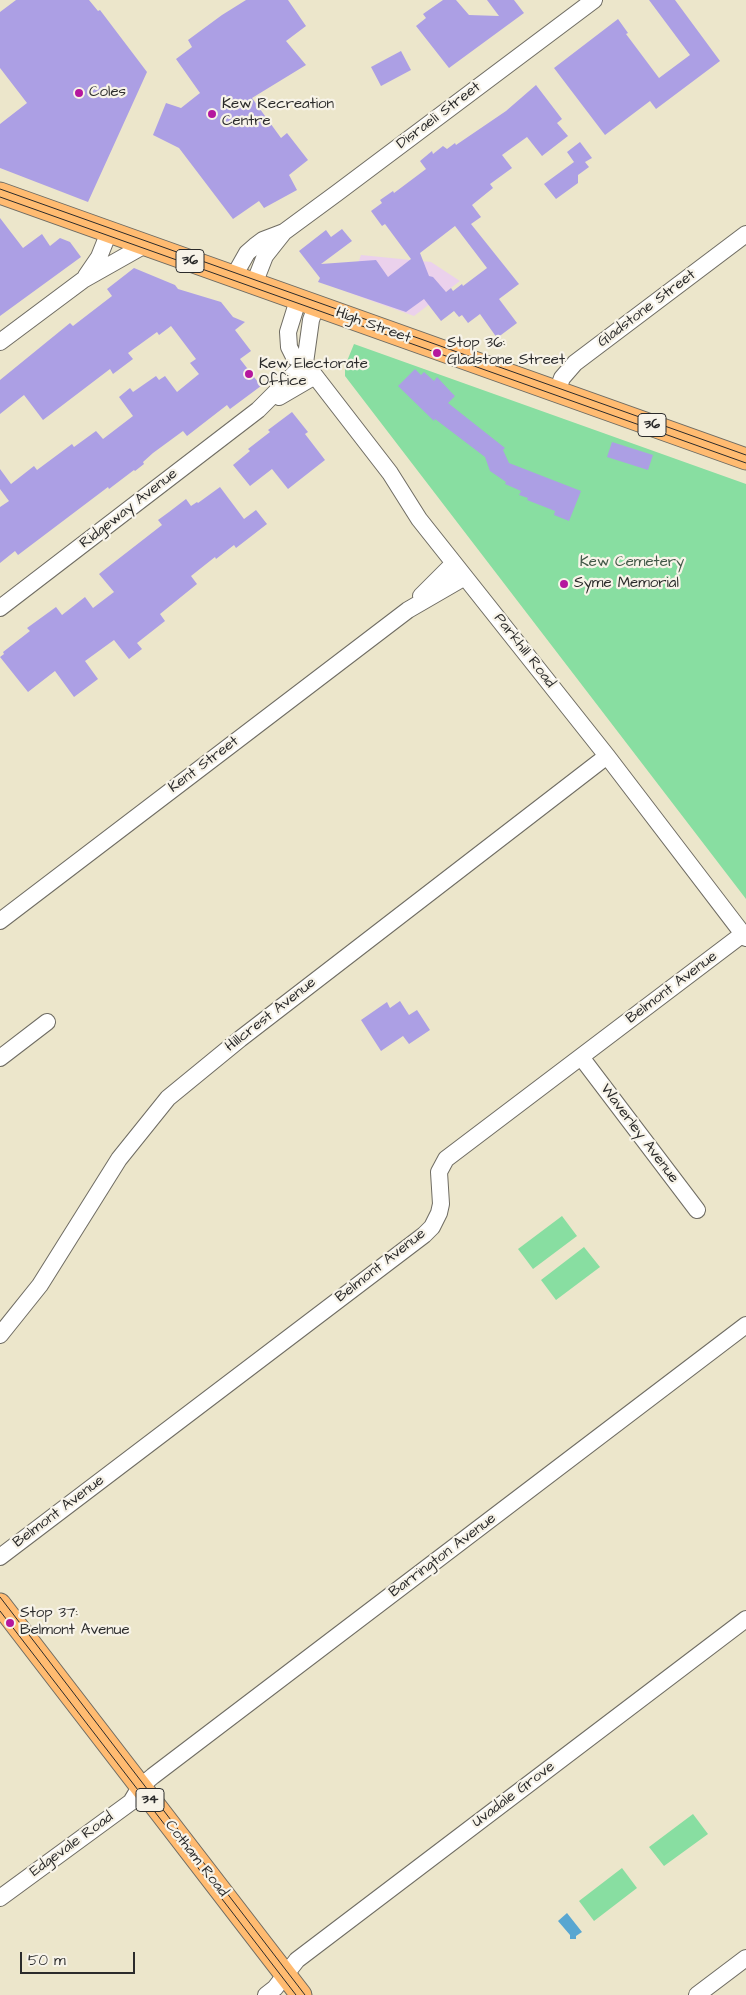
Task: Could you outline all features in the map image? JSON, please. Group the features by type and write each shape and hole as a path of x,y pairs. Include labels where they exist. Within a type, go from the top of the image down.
{"main road":[{"name":"High Street","path":"0,193 746,459"},
{"name":"Cotham Road","path":"0,1604 301,1995"}],"street":[{"name":"Disraeli Street","path":"254,284 265,256 284,232 594,0"},
{"path":"83,280 98,257 109,232"},
{"name":"Disraeli Street","path":"234,276 247,253 263,240 284,232"},
{"name":"Gladstone Street","path":"557,392 562,378 575,362 746,234"},
{"path":"0,342 83,280 145,245"},
{"name":"Parkhill Road","path":"307,303 288,332 289,347 294,357 310,369 390,473 419,519 607,756 744,936"},
{"name":"Ridgeway Avenue","path":"0,608 310,369"},
{"name":"Kent Street","path":"408,610 454,562"},
{"name":"Kent Street","path":"0,921 408,610 465,577"},
{"name":"Hillcrest Avenue","path":"0,1335 40,1285 119,1159 168,1098 240,1039 607,756"},
{"name":"Belmont Avenue","path":"0,1557 424,1235 432,1228 439,1213 439,1172 446,1159 744,936"},
{"path":"0,1058 47,1022"},
{"name":"Waverley Avenue","path":"581,1057 698,1210"},
{"name":"Barrington Avenue","path":"140,1787 746,1325"},
{"name":"Uvadale Grove","path":"266,1995 275,1988 296,1960 746,1619"},
{"name":"Edgevale Road","path":"0,1898 131,1802 140,1787"},
{"path":"697,1995 746,1958"}],"shaded area":[{"path":"361,255 431,262 460,281 414,316 347,292"}],"green space":[{"name":"Kew Cemetery","path":"354,344 746,484 746,899 345,376 345,366"},
{"path":"562,1216 577,1236 533,1269 518,1249"},
{"path":"584,1247 600,1267 556,1300 541,1280"},
{"path":"693,1814 708,1834 664,1866 649,1847"},
{"path":"622,1868 637,1888 594,1921 579,1901"}],"water":[{"path":"567,1913 582,1932 576,1936 576,1939 570,1939 570,1935 558,1921"}],"building":[{"name":"Coles","path":"16,0 89,0 98,11 100,10 147,72 88,202 0,168 0,124 27,103 0,68 0,12"},
{"name":"Kew Recreation Centre","path":"246,0 288,0 306,26 286,41 306,65 252,98 281,138 287,133 308,160 289,175 297,190 264,208 259,201 233,219 179,148 153,135 166,103 181,108 200,93 176,59 192,47 188,40"},
{"path":"443,0 456,0 469,15 499,16 487,0 514,0 524,13 449,68 416,26 426,18 423,14"},
{"path":"649,0 675,0 720,61 656,109 650,101 605,135 554,68 618,19 628,33 626,34 659,78 690,55"},
{"path":"401,51 411,70 381,86 371,67"},
{"path":"536,85 562,119 557,123 568,136 542,156 527,137 502,155 512,168 490,184 493,188 472,205 481,217 471,224 519,284 499,299 517,323 497,338 480,314 468,323 462,315 459,317 454,311 441,321 424,299 406,312 318,282 320,278 299,251 326,230 331,237 342,229 352,241 321,264 376,260 388,277 411,259 385,224 382,226 371,211 382,203 380,200 393,191 394,193 426,169 420,161 432,151 433,154 443,146 447,149 455,143 456,145 506,111","holes":["455,226 487,268 463,286 462,284 453,291 451,288 446,292 433,277 429,276 420,253"]},
{"path":"580,142 592,158 585,162 589,167 578,175 578,183 556,199 544,184 574,162 567,152"},
{"path":"0,218 23,248 42,234 50,246 60,238 70,242 81,257 0,316"},
{"path":"134,268 175,285 178,289 221,302 233,317 245,322 235,330 251,351 240,359 261,386 230,409 227,405 187,436 183,431 153,453 135,471 109,489 108,487 18,555 15,551 0,563 0,507 9,501 0,489 0,469 11,484 34,466 37,470 72,444 74,447 96,431 103,439 133,416 119,397 130,388 133,392 156,376 159,380 165,376 177,392 199,374 190,363 196,359 171,326 159,335 157,332 128,353 133,359 113,374 110,369 43,420 24,395 0,414 0,380 70,323 73,326 112,296 107,289"},
{"path":"415,369 421,375 424,372 434,381 437,377 455,396 448,403 505,448 503,450 509,463 581,491 569,521 554,515 555,511 527,500 528,498 519,495 521,491 505,484 506,482 490,471 485,457 435,419 434,421 398,386"},
{"path":"292,412 308,432 305,434 325,460 288,489 272,469 250,486 233,465 250,451 248,449 270,432 268,430"},
{"path":"612,442 653,455 648,470 607,457"},
{"path":"220,487 244,519 256,510 267,524 236,548 234,545 191,576 197,584 160,614 165,621 137,643 142,649 129,659 114,640 85,661 98,679 74,697 55,671 28,692 0,657 4,654 3,652 30,631 27,628 56,607 62,615 85,597 93,608 114,592 99,574 162,525 158,520 186,499 191,506"},
{"path":"400,1001 409,1015 417,1010 430,1030 409,1044 403,1036 381,1051 361,1020 387,1002 390,1008"}],"tram line":[{"path":"0,189 746,455"},
{"path":"0,197 746,463"},
{"path":"0,1597 305,1995"},
{"path":"0,1611 296,1995"}],"place":[{"name":"Coles","path":"79,93"},
{"name":"Kew Recreation Centre","path":"212,114"},
{"name":"Stop 36: Gladstone Street","path":"437,353"},
{"name":"Kew Electorate Office","path":"249,374"},
{"name":"Syme Memorial","path":"564,584"},
{"name":"Stop 37: Belmont Avenue","path":"10,1623"}]}
